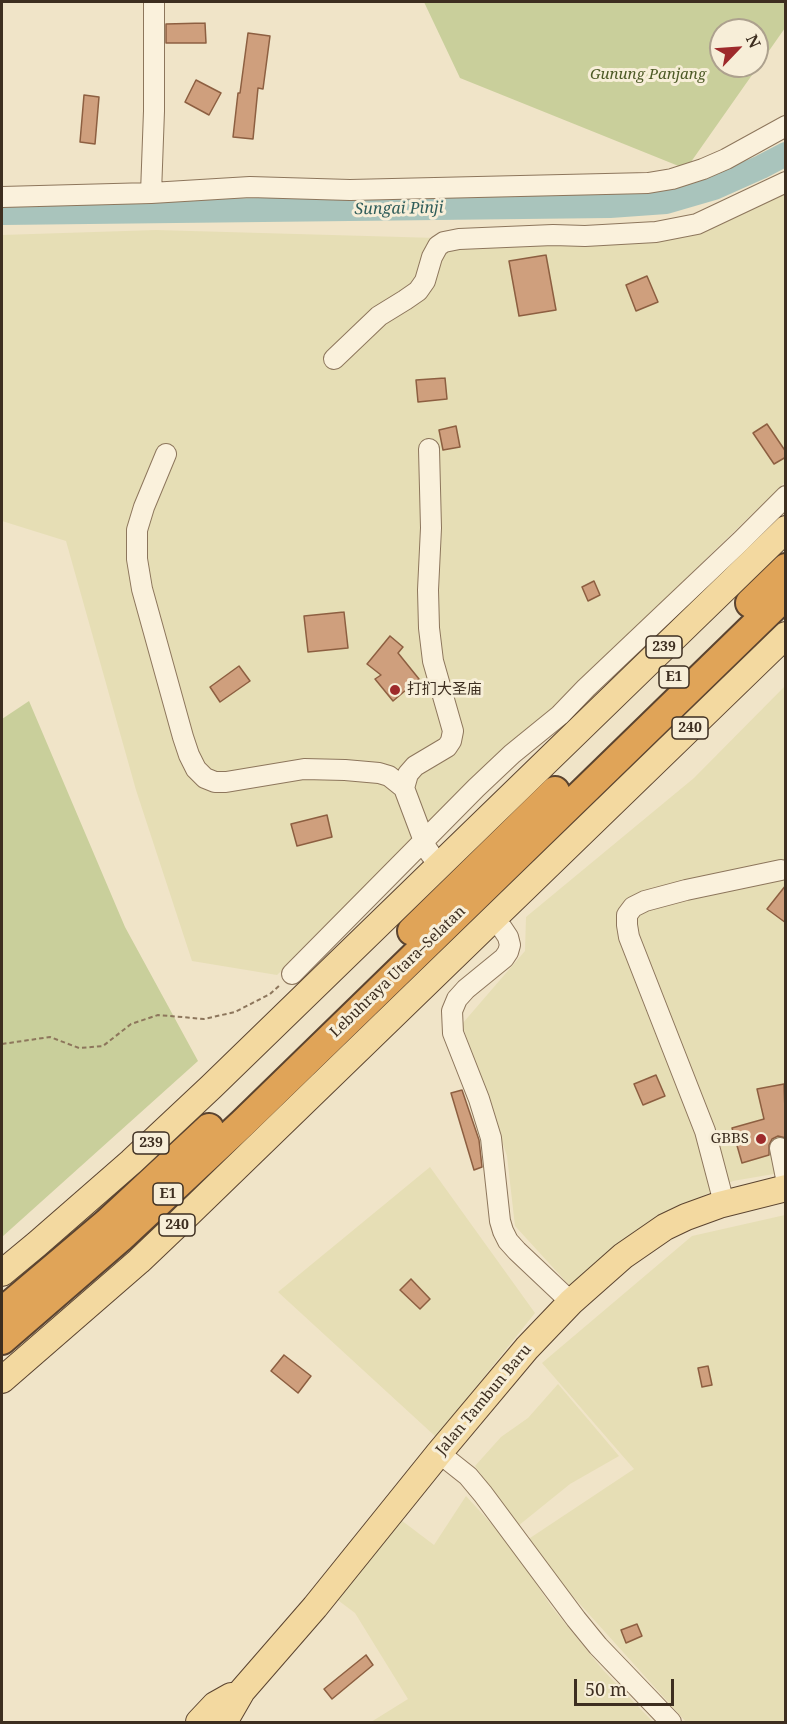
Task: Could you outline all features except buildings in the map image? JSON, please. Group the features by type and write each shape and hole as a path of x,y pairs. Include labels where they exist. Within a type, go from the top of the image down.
{"highway":[{"name":"Lebuhraya Utara–Selatan","path":"2,1312 98,1230 230,1108 786,568"},
{"name":"Lebuhraya Utara–Selatan","path":"2,1340 120,1238 243,1123 786,595"}],"main road":[{"name":"239","path":"2,1273 131,1162 211,1087 786,529"},
{"name":"240","path":"2,1380 114,1284 173,1229 786,635"},
{"name":"Jalan Tambun Baru","path":"222,1722 242,1691 315,1607 527,1348 571,1302 616,1262 665,1227 724,1203 786,1188"},
{"name":"Jalan Tambun Baru","path":"199,1722 215,1705 242,1691"}],"street":[{"path":"151,193 154,2"},
{"path":"2,197 151,193 250,187 350,190 648,183 672,179 703,169 786,126"},
{"path":"334,359 379,316 418,291 425,281 432,257 438,246 444,242 459,239 585,236 656,231 697,224 786,182"},
{"path":"404,788 408,774 415,766 447,747 453,731 433,661 429,628 431,528 429,449"},
{"path":"166,454 137,530 137,558 142,590 183,738 196,769 205,778 215,782 304,769 345,770 389,776 404,788 428,848"},
{"path":"292,974 428,848 512,753 560,715 786,496"},
{"path":"724,1203 705,1131 629,937 627,915 633,906 645,901 781,870"},
{"path":"502,928 508,937 510,945 508,952 457,999 452,1011 453,1033 479,1099 491,1138 503,1232 517,1251 571,1302"},
{"path":"780,1148 786,1178"},
{"path":"439,1454 468,1476 598,1646 670,1722"}],"path":[{"path":"2,1044 50,1037 79,1048 103,1046 131,1024 158,1016 204,1019 236,1012 270,994 292,974"}],"shaded area":[{"path":"785,184 785,482 277,975 192,961 136,790 66,541 2,521 2,235 156,230 437,238 705,227"},
{"path":"785,686 785,1172 733,1181 652,1221 570,1286 515,1226 507,1156 462,1024 525,951 526,917 694,778"},
{"path":"430,1167 535,1313 436,1437 278,1292"},
{"path":"785,1215 785,1722 686,1722 524,1542 634,1469 542,1363 692,1236"},
{"path":"558,1384 619,1456 570,1484 518,1526 475,1466 501,1437 528,1418"},
{"path":"466,1496 509,1543 551,1606 603,1670 653,1722 371,1722 408,1699 355,1613 335,1598 401,1520 434,1545"}],"green space":[{"name":"Gunung Panjang","path":"424,2 785,2 785,28 769,51 769,18 709,18 709,78 750,78 686,169 460,78"},
{"path":"29,701 125,927 198,1061 2,1237 2,719"}],"waterway":[{"name":"Sungai Pinji","path":"2,213 610,206 666,202 714,188 786,154"}],"place":[{"name":"打扪大圣庙","path":"395,690"},
{"name":"GBBS","path":"761,1139"}]}
